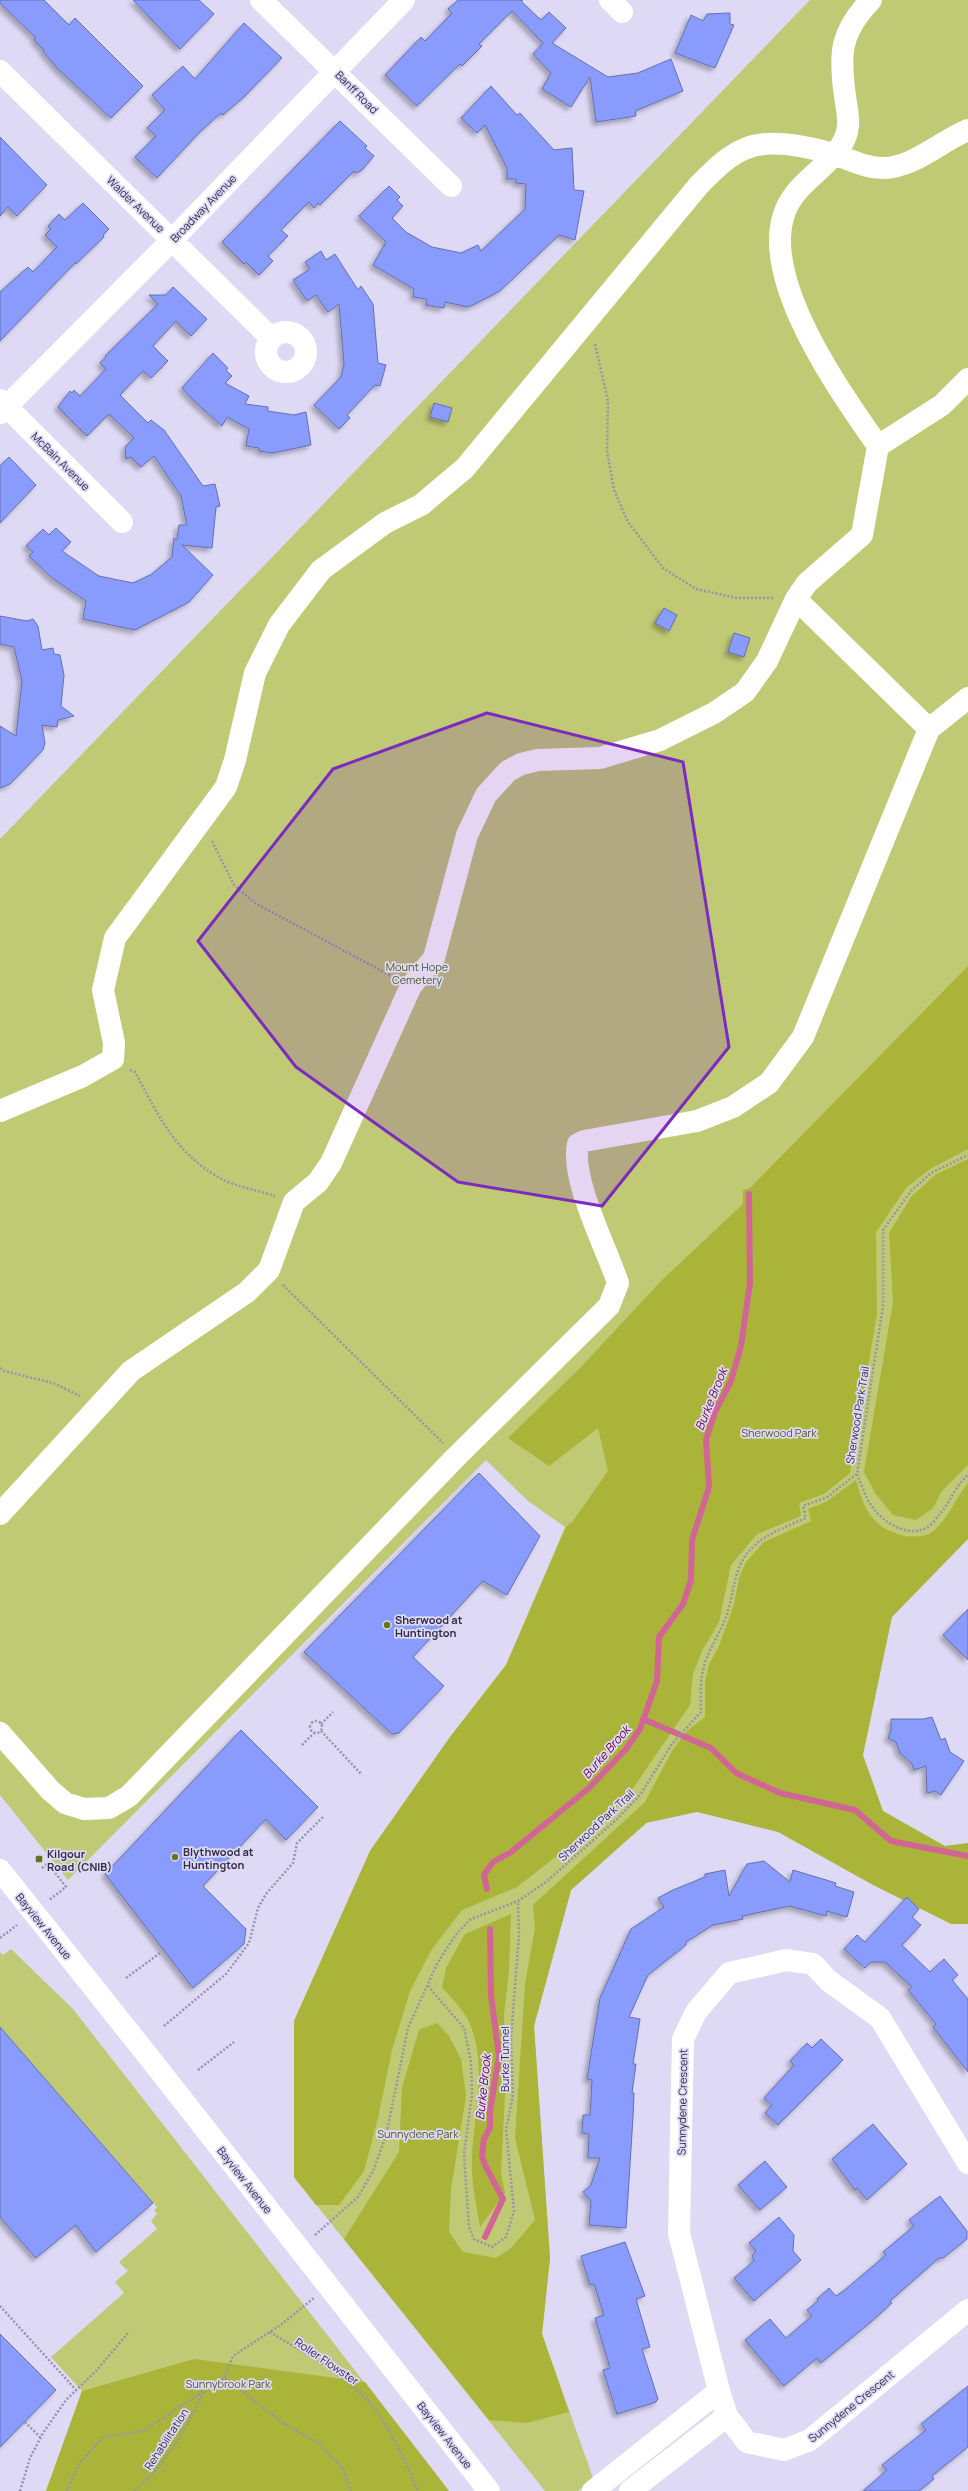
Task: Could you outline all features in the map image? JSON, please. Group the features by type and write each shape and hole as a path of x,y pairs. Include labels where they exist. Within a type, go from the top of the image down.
{"street":[{"name":"Banff Road","path":"261,0 336,71 451,186"},
{"name":"Broadway Avenue","path":"2,407 172,240 404,0"},
{"path":"0,1514 130,1372 247,1292 269,1270 294,1202 318,1182 330,1163 411,986 434,958 467,835 476,813 498,780 508,771 531,761 600,758 660,740 714,712 745,692 767,661 796,599 807,583 862,535 878,446 832,379 808,335 791,293 779,252 780,226 793,196 835,154 848,127 840,62 844,37 856,15 871,0"},
{"name":"Walder Avenue","path":"0,71 271,338"},
{"path":"0,1111 83,1076 113,1059 114,1043 103,990 115,938 226,787 256,671 279,625 311,582 321,570 385,523 421,504 464,468 699,185 724,162 747,148 784,143 835,154 868,166 884,168 900,165 968,130"},
{"path":"878,446 942,405 968,379"},
{"name":"McBain Avenue","path":"2,407 122,522"},
{"path":"796,599 929,729"},
{"path":"0,1733 50,1790 65,1803 84,1809 109,1808 129,1796 456,1457 608,1306 618,1283 608,1254 592,1218 580,1178 578,1144 584,1141 697,1121 733,1107 769,1083 803,1037 929,729 968,698"},
{"name":"Bayview Avenue","path":"0,1870 156,2066 298,2250 329,2287 489,2491"},
{"name":"Sunnydene Crescent","path":"968,2163 880,2018 829,1981 813,1964 787,1960 729,1973 696,2012 683,2039 679,2233 719,2391 727,2416 747,2442 784,2450 810,2440 968,2310"},
{"path":"593,2491 719,2391"},
{"path":"630,2491 727,2416"},
{"path":"614,2474 627,2491"}],"path":[{"path":"588,318 601,363 608,401 607,451 614,490 628,522 664,568 696,589 737,598 796,599"},
{"path":"204,817 214,850 234,885 255,903 411,986"},
{"path":"113,1059 135,1072 166,1128 184,1152 220,1178 294,1202"},
{"name":"Sherwood Park Trail","path":"298,2250 358,2196 373,2171 386,2136 408,2028 438,1962 457,1932 470,1919 518,1901 546,1882 616,1820 640,1796 672,1744 700,1712 702,1675 709,1651 719,1634 727,1613 740,1567 748,1552 761,1539 806,1518 802,1506 827,1497 856,1474 883,1306 883,1230 916,1186 931,1173 968,1155"},
{"path":"269,1270 456,1457"},
{"path":"0,1368 4,1371 53,1383 100,1406"},
{"path":"856,1474 870,1504 885,1521 898,1528 912,1530 926,1528 940,1514 961,1482 968,1475"},
{"path":"333,1712 321,1724 321,1731 362,1775"},
{"path":"314,1733 311,1728 312,1723 316,1721 321,1724"},
{"path":"302,1745 314,1733 321,1731"},
{"path":"164,2026 226,1974 249,1943 252,1928 262,1901 293,1862 297,1843 324,1816"},
{"path":"42,1868 48,1863 66,1887"},
{"name":"Burke Tunnel","path":"428,1986 464,2028 471,2062 472,2094 464,2155 469,2227 474,2239 492,2247 506,2236 514,2211 511,2174 507,2153 506,2130 513,2095 511,2038 519,1935 518,1901"},
{"path":"126,1978 160,1953"},
{"path":"198,2070 234,2042"},
{"path":"67,2491 79,2464 103,2436 143,2431 224,2378 234,2356 282,2324 329,2287"},
{"path":"0,2306 76,2390"},
{"name":"Roller Flowster","path":"270,2332 337,2374 362,2395 398,2445 418,2491"},
{"path":"20,2491 30,2458 40,2438 66,2400 97,2370 128,2333"},
{"path":"224,2378 283,2423 318,2442 343,2469 351,2491"},
{"name":"Rehabilitation","path":"134,2491 153,2476 187,2426 205,2390"},
{"path":"25,2422 40,2438"}],"highlighted area":[{"path":"487,713 683,762 729,1047 602,1206 458,1182 296,1067 198,941 333,769"}],"green space":[{"name":"Mount Hope Cemetery","path":"810,0 968,0 968,1539 571,1890 534,2026 550,2258 542,2334 593,2478 578,2491 545,2491 294,2177 294,2021 370,1851 450,1737 506,1665 565,1527 528,1501 486,1460 68,1880 0,1795 0,839"},
{"name":"Sherwood Park","path":"968,966 968,1149 930,1169 906,1188 876,1232 877,1314 850,1473 824,1494 799,1503 801,1516 757,1534 731,1565 719,1622 702,1651 693,1674 690,1705 627,1797 598,1824 517,1887 462,1910 432,1949 410,1991 392,2050 378,2118 364,2171 339,2205 316,2205 294,2177 294,2021 370,1851 450,1737 506,1665 566,1527 573,1521 608,1471 598,1428 549,1466 508,1438 581,1367 661,1281 743,1204 743,1190 750,1188"},
{"path":"968,1159 968,1465 942,1491 933,1508 916,1520 893,1515 875,1493 864,1472 893,1302 889,1233 911,1197 935,1175"},
{"name":"Sunnydene Park","path":"856,1480 859,1491 872,1517 885,1529 905,1536 926,1535 938,1527 943,1522 968,1483 968,1539 892,1617 863,1755 883,1811 945,1846 968,1843 968,1924 951,1924 873,1885 778,1832 697,1812 646,1823 571,1890 534,2026 550,2258 542,2334 569,2412 526,2423 489,2420 344,2239 399,2152 402,2088 419,2030 437,2023 449,2036 461,2059 466,2096 451,2189 449,2232 463,2252 496,2258 511,2248 535,2220 515,2138 525,1984 535,1928 533,1905 645,1802 672,1751 687,1731 705,1717 705,1682 709,1664 719,1646 734,1604 739,1578 746,1562 764,1542 811,1521 808,1509 826,1502"},
{"path":"511,1914 509,1971 504,2015 505,2094 501,2173 505,2193 480,2227 472,2175 473,2140 479,2069 477,2051 474,2034 465,2014 442,1987 446,1968 465,1934"},
{"name":"Sunnybrook Park","path":"11,1949 73,2009 449,2491 46,2491 82,2391 51,2357 124,2293 115,2282 128,2271 119,2262 157,2229 151,2221 157,2214 154,2210 157,2207 0,2027 0,1952 3,1955"},
{"name":"Sunnybrook Park","path":"194,2359 365,2382 449,2491 46,2491 82,2391"}],"building":[{"path":"0,0 44,0 69,25 75,18 143,86 111,118 58,69 43,51 44,50 34,40 36,38 0,3"},
{"path":"133,0 199,0 214,14 180,49"},
{"path":"458,0 523,0 521,1 541,20 549,12 566,28 552,43 608,77 638,73 671,59 683,91 635,111 636,116 596,122 590,77 571,107 542,89 551,73 533,54 543,43 512,11 479,44 482,46 462,66 460,64 417,106 385,75 421,37 425,41 452,13 448,9"},
{"path":"730,13 730,24 734,25 715,68 675,53 691,15 703,21 707,14"},
{"path":"244,23 282,58 244,97 223,115 221,113 200,132 157,178 135,157 156,136 147,128 165,110 152,95 183,66 195,79"},
{"path":"491,86 517,115 520,113 554,150 572,148 574,190 584,191 575,240 559,235 500,291 468,307 445,302 444,308 426,305 427,299 413,297 414,289 373,265 386,242 359,216 389,186 400,197 397,200 403,206 392,218 406,232 432,247 461,253 478,245 481,251 525,209 526,184 516,183 516,179 507,179 507,168 485,125 477,133 461,118"},
{"path":"340,121 367,146 365,148 374,156 362,170 356,173 354,171 320,205 318,203 314,208 309,202 281,230 288,236 268,256 273,261 259,275 246,262 244,264 222,242"},
{"path":"0,137 47,185 17,216 8,207 0,216"},
{"path":"83,203 109,229 103,235 104,237 76,264 75,263 0,341 0,292 28,267 33,272 57,247 45,235 51,229 48,226 59,214 65,220"},
{"path":"321,251 326,260 335,254 358,290 361,286 373,304 378,363 386,365 380,386 375,385 347,415 350,418 339,429 314,405 341,377 344,364 339,304 328,312 316,295 307,301 293,280 310,269 305,262"},
{"path":"173,287 207,319 191,336 176,321 153,346 168,361 151,378 143,371 120,395 148,423 151,420 164,430 203,486 215,484 220,506 216,507 212,548 182,545 213,575 189,602 135,630 83,619 86,601 52,578 29,556 33,552 26,546 43,529 49,535 56,528 71,542 62,551 99,576 133,583 152,574 172,557 174,538 177,540 179,525 187,525 181,496 154,456 141,467 131,457 126,459 125,447 134,438 109,414 87,436 58,407 70,391 72,393 74,390 80,396 106,369 100,363 106,357 105,356 158,304 149,295 166,295"},
{"path":"213,353 228,368 226,370 232,376 225,383 249,396 245,404 268,407 268,411 294,415 306,412 311,445 273,453 259,451 259,448 246,446 249,429 227,417 222,426 193,400 182,388"},
{"path":"434,403 452,408 448,422 430,417"},
{"path":"9,457 36,485 0,523 0,466"},
{"path":"664,608 677,615 669,631 655,623"},
{"path":"0,616 27,621 33,619 38,626 42,650 53,648 54,654 60,655 64,675 61,706 74,716 58,720 57,727 42,725 45,743 43,750 10,784 0,788 0,726 16,736 22,681 14,647 0,644"},
{"path":"734,633 750,638 744,657 728,652"},
{"name":"Sherwood at Huntington","path":"479,1473 540,1536 507,1595 483,1581 413,1657 444,1686 399,1733 392,1734 304,1652"},
{"path":"968,1609 968,1660 943,1635"},
{"path":"932,1717 941,1740 945,1738 950,1752 964,1761 941,1795 935,1791 927,1793 926,1766 914,1770 912,1764 900,1753 896,1742 888,1738 891,1730 891,1719 924,1719"},
{"name":"Blythwood at Huntington","path":"241,1730 318,1807 286,1840 266,1819 203,1886 246,1929 244,1944 193,1988 105,1874"},
{"path":"764,1861 790,1882 793,1870 836,1883 835,1886 854,1892 847,1917 827,1911 826,1916 790,1906 742,1916 743,1919 713,1925 686,1942 686,1945 648,1975 629,2017 640,2019 633,2064 636,2064 632,2093 634,2093 633,2117 626,2228 589,2225 591,2201 583,2192 591,2185 600,2158 588,2158 589,2134 582,2133 583,2115 590,2115 592,2080 587,2079 600,1998 631,1929 664,1907 658,1898 673,1890 705,1877 705,1874 725,1870 729,1896 747,1864"},
{"path":"907,1897 919,1909 912,1917 921,1925 902,1945 930,1972 944,1959 958,1975 952,1980 968,1999 968,2072 933,2027 936,2024 908,1990 912,1987 885,1962 871,1962 865,1968 844,1949 857,1935 865,1942"},
{"path":"0,2027 153,2203 96,2252 76,2225 36,2258 0,2217"},
{"path":"821,2039 843,2060 778,2125 765,2113 772,2105 764,2098 794,2065 790,2061 807,2043 812,2048"},
{"path":"873,2124 907,2164 867,2200 857,2188 855,2190 832,2159"},
{"path":"765,2161 787,2187 760,2210 738,2185"},
{"path":"940,2196 967,2231 967,2239 943,2258 939,2258 890,2301 892,2303 872,2321 821,2363 817,2358 784,2386 745,2340 770,2319 786,2338 812,2316 807,2310 818,2301 817,2299 829,2288 836,2296 846,2289 886,2255 883,2252 914,2226 909,2220"},
{"path":"779,2217 794,2235 793,2251 801,2260 754,2301 734,2278 754,2261 752,2256 756,2251 749,2243"},
{"path":"625,2242 645,2296 636,2299 650,2347 642,2349 658,2399 656,2402 617,2414 603,2370 610,2368 595,2318 604,2315 594,2284 590,2285 581,2256"},
{"path":"0,2334 56,2390 0,2447"},
{"path":"968,2386 968,2447 932,2476 934,2479 919,2491 863,2491 887,2470 882,2465 926,2430 921,2424"}],"waterway":[{"name":"Burke Brook","path":"487,1889 484,1875 493,1862 511,1852 589,1788 626,1749 640,1729 657,1681 659,1637 683,1604 691,1580 692,1540 709,1487 706,1440 715,1412 731,1381 741,1346 750,1283 749,1194"},
{"path":"643,1719 711,1748 736,1773 780,1793 855,1810 891,1841 968,1856"},
{"name":"Burke Brook","path":"485,2237 503,2199 485,2165 482,2156 484,2139 490,2128 490,2111 499,2056 491,1995 490,1929"}],"place":[{"name":"Sherwood at Huntington","path":"387,1625"},
{"name":"Blythwood at Huntington","path":"175,1857"},
{"name":"Kilgour Road (CNIB)","path":"39,1859"}]}
